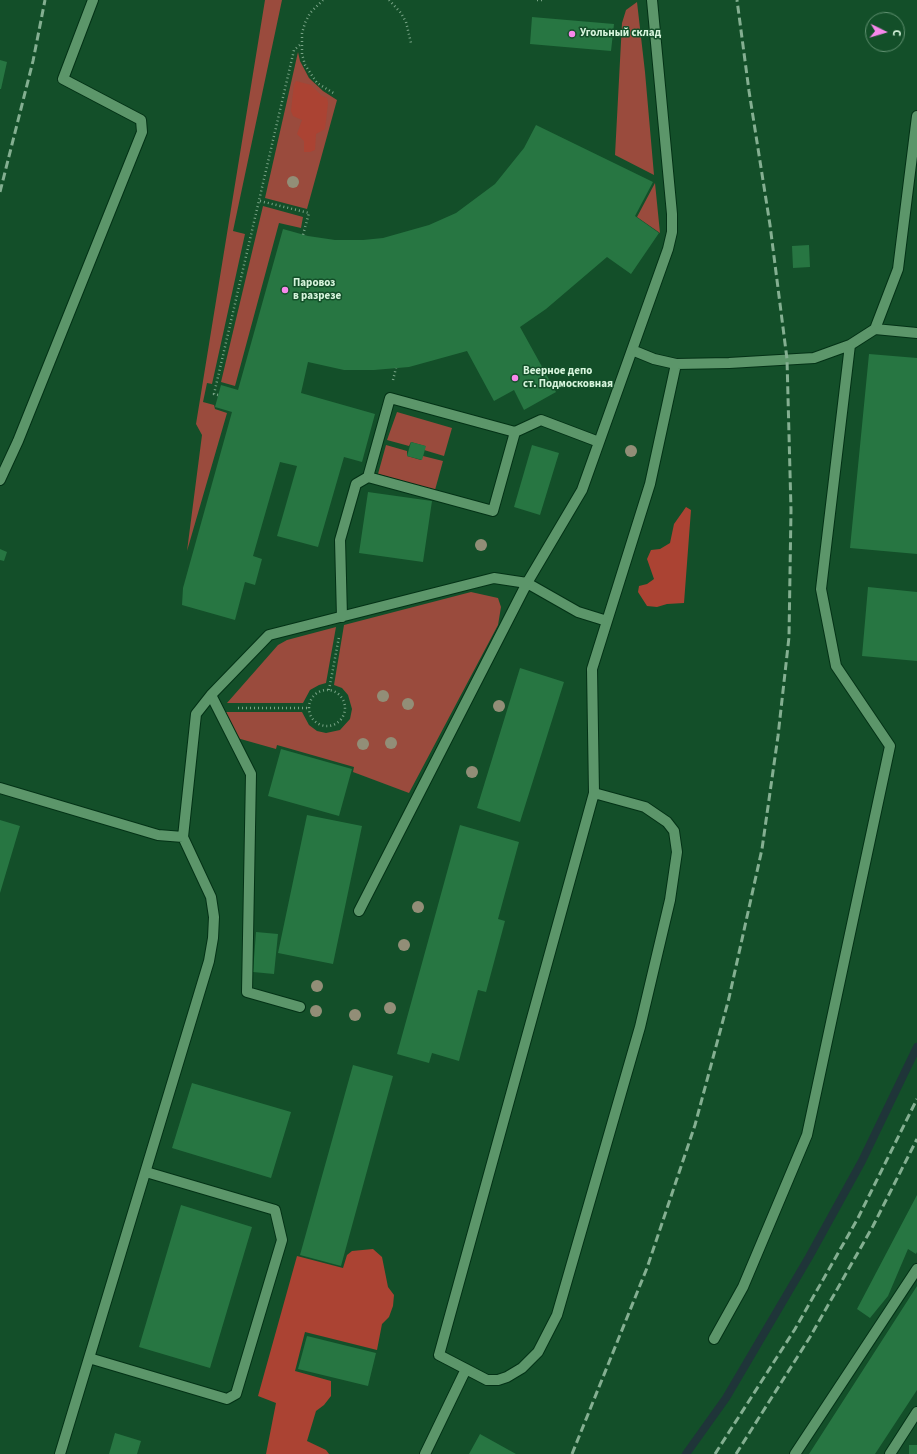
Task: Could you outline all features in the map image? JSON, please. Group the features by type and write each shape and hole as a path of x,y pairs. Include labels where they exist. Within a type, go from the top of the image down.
{"lane":[{"path":"0,480 18,442 142,132 141,120 63,79 93,0"},
{"path":"359,911 527,583 582,490 668,249 672,232 672,214 666,131 652,0"},
{"path":"632,350 654,359 676,364 729,363 814,358 850,345 875,329 898,269 917,116"},
{"path":"875,329 917,334"},
{"path":"714,1339 743,1286 807,1135 890,746 836,666 821,590 850,345"},
{"path":"594,793 645,807 667,822 674,831 677,852 670,900 640,1027 557,1315 538,1352 522,1368 507,1377 487,1380 439,1355 594,793 592,669 650,484 676,364"},
{"path":"342,617 340,540 356,484 368,477 390,398 515,432 541,420 599,442"},
{"path":"368,477 493,511 515,432"},
{"path":"60,1454 210,961 214,917 211,897 184,837 196,714 211,695 270,635 494,578 527,583 578,612 607,621"},
{"path":"211,695 251,774 247,992 300,1007"},
{"path":"0,788 158,835 184,837"},
{"path":"89,1358 227,1399 236,1394 282,1240 274,1210 146,1172"},
{"path":"795,1454 917,1269"},
{"path":"425,1454 466,1369"},
{"path":"890,1454 917,1412"}],"path":[{"path":"323,0 310,13 305,23 301,44 303,60 310,74 317,83 335,94"},
{"path":"389,0 401,12 406,22 411,43"},
{"path":"537,0 544,0"},
{"path":"218,395 214,394 294,50 301,44"},
{"path":"260,201 309,213 303,235"},
{"path":"330,690 342,617"},
{"path":"330,690 339,694 344,703 344,714 338,722 328,725 318,723 311,715 309,708 310,702 317,694 330,690"},
{"path":"218,707 309,708"}],"shaded area":[{"path":"265,0 282,0 233,231 245,234 212,384 207,383 203,402 214,405 215,409 227,413 187,551 202,435 196,424"},
{"path":"637,2 654,175 615,155 622,23 626,10"},
{"path":"298,52 300,61 309,78 323,91 337,100 307,209 265,198"},
{"path":"296,81 311,85 322,96 327,98 328,103 325,129 316,134 315,150 310,152 304,152 304,141 297,134 302,120 293,116 291,111 294,84"},
{"path":"655,183 660,233 637,217"},
{"path":"263,206 303,217 301,228 279,223 235,386 221,382"},
{"path":"397,412 452,428 444,456 424,450 425,446 411,442 409,446 387,440"},
{"path":"386,445 407,451 407,456 421,460 423,456 443,461 435,490 378,474"},
{"path":"686,507 691,510 684,603 667,604 657,607 647,606 638,592 639,586 647,584 654,579 647,559 651,550 660,549 670,543 674,524"},
{"path":"471,592 498,598 501,607 498,625 409,793 353,772 354,767 277,745 276,749 237,738 225,712 302,712 309,725 317,731 326,733 340,730 350,719 352,709 348,695 342,688 334,685 344,625"},
{"path":"336,627 326,683 310,690 303,703 227,703 278,645 287,640"},
{"path":"373,1249 382,1257 388,1287 394,1295 393,1306 389,1317 382,1324 377,1350 305,1332 295,1371 331,1381 331,1396 324,1405 316,1411 307,1441 326,1450 329,1454 266,1454 276,1403 258,1396 297,1256 343,1268 347,1255 352,1251"}],"building":[{"name":"Угольный склад","path":"532,17 614,24 611,51 530,44"},
{"path":"0,60 7,62 1,89 0,89"},
{"name":"Веерное депо ст. Подмосковная","path":"536,125 653,182 635,216 659,233 631,274 607,257 546,309 520,327 556,392 524,410 514,390 494,401 467,351 409,367 374,370 344,370 308,362 301,393 375,414 362,462 344,457 318,547 277,536 297,466 280,462 253,556 262,559 255,585 245,582 235,620 182,605 183,588 232,412 215,407 221,385 238,390 283,229 308,236 335,240 363,240 383,238 429,225 456,213 495,184 524,148"},
{"path":"809,245 810,267 793,268 792,246"},
{"path":"869,354 917,358 917,554 850,548"},
{"path":"411,442 426,446 422,460 407,456"},
{"path":"532,445 559,453 540,515 514,507"},
{"path":"368,492 432,501 423,562 359,553"},
{"path":"0,549 7,552 4,561 0,560"},
{"path":"868,587 917,592 917,661 862,656"},
{"path":"520,668 564,682 520,822 477,808"},
{"path":"281,749 352,769 339,816 268,796"},
{"path":"307,815 362,826 333,964 278,953"},
{"path":"0,820 20,826 0,893"},
{"path":"460,825 519,842 498,919 505,921 486,992 478,990 459,1061 432,1053 429,1063 397,1054"},
{"path":"256,932 278,934 274,974 253,972"},
{"path":"353,1065 393,1076 341,1266 300,1255"},
{"path":"192,1083 291,1112 271,1178 172,1148"},
{"path":"917,1195 917,1252 916,1254 908,1249 888,1296 870,1318 857,1309"},
{"path":"181,1205 252,1227 210,1368 139,1347"},
{"path":"917,1286 917,1390 875,1454 809,1454"},
{"path":"307,1336 376,1353 368,1386 298,1369"},
{"path":"115,1433 141,1441 137,1454 109,1454"},
{"path":"480,1434 516,1454 469,1454"},
{"path":"909,1445 917,1445 917,1454 909,1454"}],"waterway":[{"path":"686,1454 726,1398 809,1257 862,1161 917,1047"}],"railway":[{"path":"0,192 33,61 45,0"},
{"path":"572,1454 647,1268 695,1125 729,998 762,849 778,736 789,637 791,510 787,359 770,225 749,91 737,0"},
{"path":"715,1454 795,1329 858,1218 917,1099"},
{"path":"736,1454 810,1337 873,1226 917,1139"}],"place":[{"name":"Угольный склад","path":"572,34"},
{"name":"Паровоз в разрезе","path":"285,290"},
{"name":"Веерное депо ст. Подмосковная","path":"515,378"}]}
